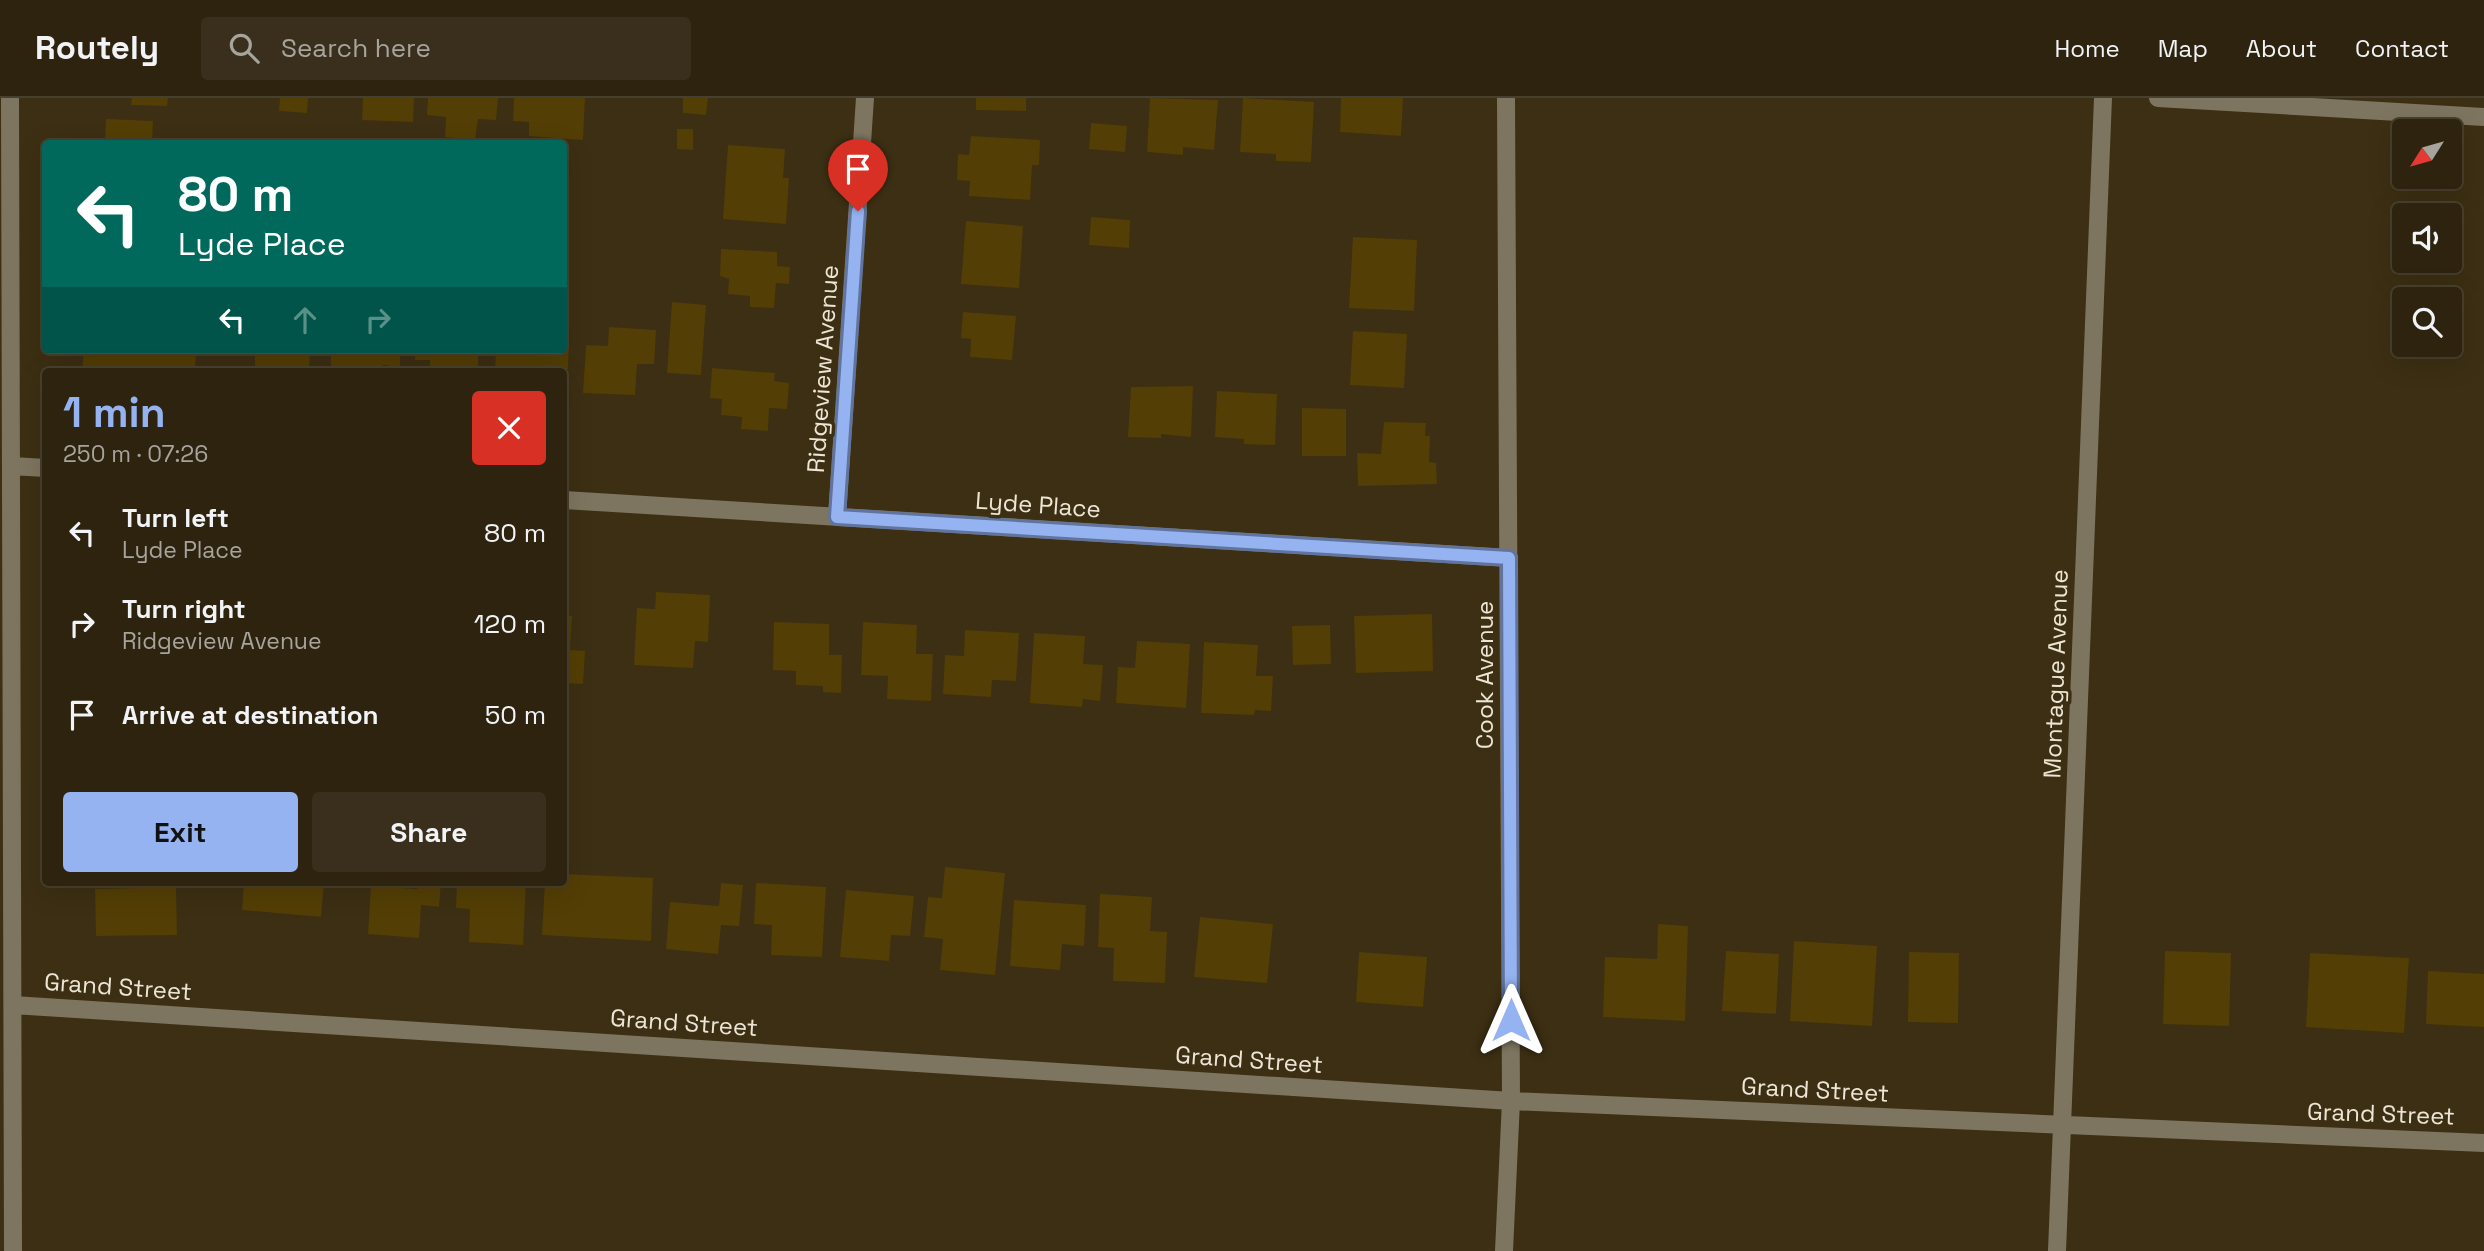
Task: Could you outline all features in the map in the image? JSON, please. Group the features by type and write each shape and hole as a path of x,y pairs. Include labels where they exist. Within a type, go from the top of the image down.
{"street":[{"path":"10,98 5,373 11,466 6,843 13,1005 13,1251"},
{"name":"Ridgeview Avenue","path":"837,517 865,98"},
{"name":"Cook Avenue","path":"1504,1251 1511,1101 1506,98"},
{"name":"Montague Avenue","path":"2057,1251 2103,98"},
{"path":"2158,98 2484,117"},
{"path":"11,466 42,468"},
{"name":"Lyde Place","path":"567,500 1509,558"},
{"name":"Grand Street","path":"13,1005 1511,1101 2484,1143"}],"building":[{"path":"132,98 168,98 167,106 131,105"},
{"path":"280,98 308,98 307,113 279,111"},
{"path":"363,98 414,98 413,122 362,120"},
{"path":"428,98 498,98 496,120 478,119 475,140 445,137 446,117 427,115"},
{"path":"514,98 585,98 583,140 529,136 529,122 513,121"},
{"path":"683,98 708,98 706,115 683,113"},
{"path":"976,98 1026,98 1026,111 976,110"},
{"path":"1150,98 1218,100 1214,150 1183,147 1183,155 1147,152"},
{"path":"1243,98 1314,102 1311,162 1276,161 1276,154 1240,152"},
{"path":"1341,98 1403,98 1401,136 1340,132"},
{"path":"106,119 153,121 152,140 105,140"},
{"path":"1091,123 1127,126 1125,152 1089,149"},
{"path":"677,129 693,129 693,150 677,149"},
{"path":"971,136 1040,140 1039,165 1032,165 1030,200 969,196 970,181 957,180 958,154 969,155"},
{"path":"728,145 785,149 783,178 789,178 786,224 723,219"},
{"path":"1091,217 1130,220 1129,248 1089,245"},
{"path":"966,221 1023,226 1019,288 961,284"},
{"path":"1353,237 1417,240 1414,311 1349,308"},
{"path":"721,249 777,252 777,266 790,267 789,284 776,283 774,308 750,307 750,296 728,294 729,279 720,276"},
{"path":"672,302 706,305 701,375 667,373"},
{"path":"963,312 1016,316 1012,360 970,357 971,339 961,338"},
{"path":"609,327 656,330 654,364 637,364 635,395 583,393 586,345 608,346"},
{"path":"1353,331 1407,334 1404,388 1350,385"},
{"path":"569,338 568,369 495,368 496,354 567,354"},
{"path":"84,354 196,354 195,368 82,368"},
{"path":"255,354 310,354 309,368 255,368"},
{"path":"331,354 400,354 400,367 383,365 382,368 331,368"},
{"path":"416,354 478,354 478,368 430,368 430,360 415,360"},
{"path":"712,368 775,373 774,381 789,383 787,409 769,408 768,431 741,429 742,417 721,415 722,399 710,398"},
{"path":"1193,386 1191,437 1161,434 1161,438 1128,437 1131,387"},
{"path":"1217,391 1277,394 1275,445 1244,444 1244,439 1215,437"},
{"path":"1302,408 1346,409 1346,456 1302,456"},
{"path":"1384,422 1426,423 1425,436 1430,436 1429,462 1436,463 1437,484 1358,486 1357,453 1381,454"},
{"path":"656,592 710,595 708,642 695,641 693,668 634,665 637,608 655,609"},
{"path":"1432,614 1433,671 1356,673 1354,616"},
{"path":"567,616 572,616 570,650 585,651 583,684 567,683"},
{"path":"774,622 829,624 829,655 842,655 841,693 823,692 823,686 796,685 796,671 773,670"},
{"path":"863,622 917,625 916,654 933,654 931,701 887,699 888,676 861,675"},
{"path":"1330,625 1331,664 1293,665 1292,626"},
{"path":"965,630 1019,633 1016,681 992,680 991,697 943,694 945,655 964,656"},
{"path":"1034,633 1085,636 1083,664 1103,665 1100,701 1083,699 1082,707 1030,703"},
{"path":"1137,641 1190,644 1186,708 1116,703 1118,667 1135,668"},
{"path":"1204,642 1258,645 1256,676 1273,676 1271,711 1255,710 1254,715 1201,713"},
{"path":"945,867 1005,873 995,975 940,970 943,939 924,937 928,897 942,898"},
{"path":"567,874 653,878 651,941 542,935 545,886 567,886"},
{"path":"721,883 743,885 739,926 721,925 718,954 666,949 670,902 719,906"},
{"path":"756,883 826,887 822,957 771,955 772,925 754,924"},
{"path":"244,886 324,886 321,917 242,910"},
{"path":"371,886 417,889 417,886 441,886 439,907 421,905 419,938 368,934"},
{"path":"457,886 526,886 523,945 469,942 470,909 456,908"},
{"path":"176,887 177,935 96,936 95,889"},
{"path":"846,890 914,896 910,936 891,935 889,961 840,957"},
{"path":"1100,894 1152,897 1150,931 1167,932 1165,983 1113,981 1114,948 1098,947"},
{"path":"1014,900 1086,905 1084,946 1062,944 1060,970 1010,966"},
{"path":"1200,917 1273,924 1267,983 1194,977"},
{"path":"1658,924 1688,926 1685,1021 1603,1017 1605,957 1657,959"},
{"path":"1794,941 1877,946 1872,1026 1790,1021"},
{"path":"1726,951 1779,954 1776,1014 1722,1011"},
{"path":"2165,951 2231,953 2229,1026 2163,1024"},
{"path":"1359,952 1427,957 1423,1007 1356,1002"},
{"path":"1909,952 1959,953 1958,1023 1908,1022"},
{"path":"2310,953 2409,958 2404,1033 2306,1027"},
{"path":"2428,971 2484,974 2484,1027 2426,1024"}],"route":[{"path":"858,211 837,517 1509,558 1511,1020"}]}
